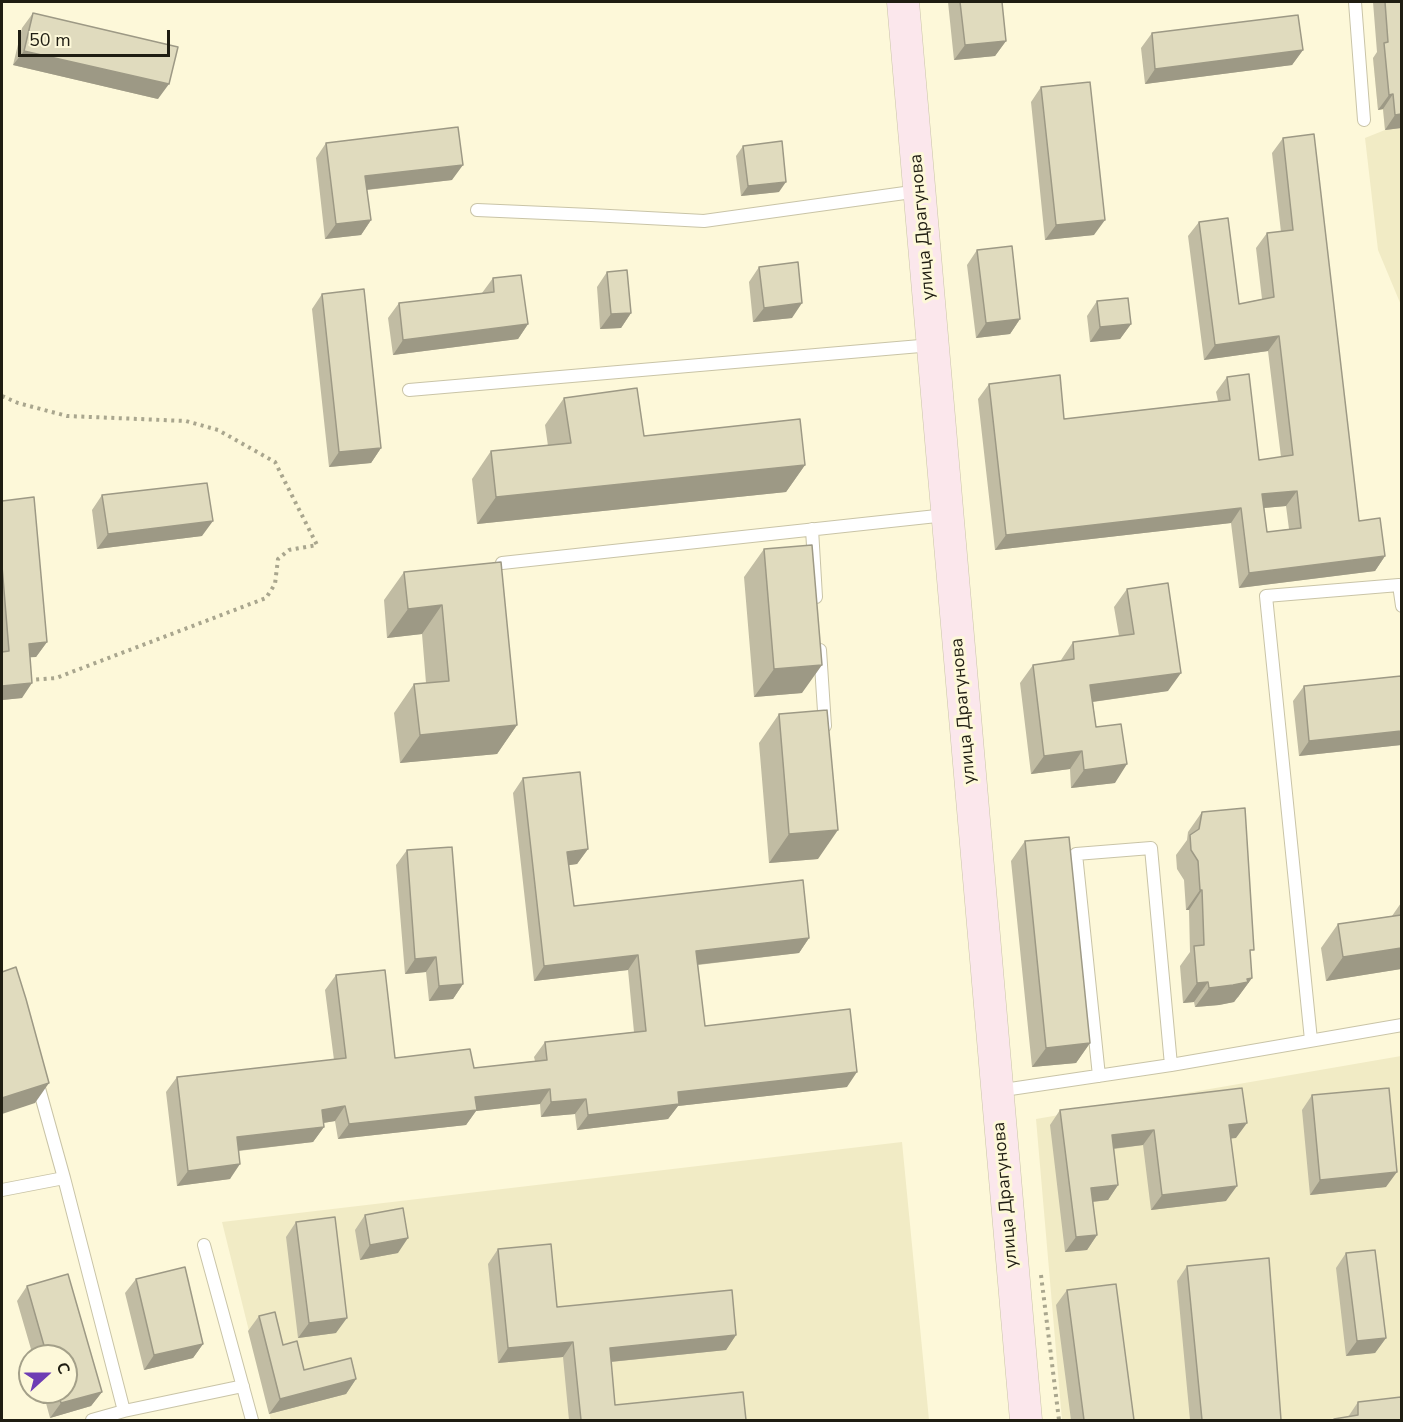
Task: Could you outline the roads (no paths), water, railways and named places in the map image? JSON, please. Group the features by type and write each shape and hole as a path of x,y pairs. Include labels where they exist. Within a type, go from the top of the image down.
{"main road":[{"name":"улица Драгунова","path":"903,2 1026,1420"}],"lane":[{"path":"1355,2 1364,120"},
{"path":"477,210 704,221 920,191"},
{"path":"409,390 933,345"},
{"path":"502,563 948,515"},
{"path":"812,529 817,613"},
{"path":"1311,1040 1266,596 1399,585 1401,606"},
{"path":"819,637 825,732"},
{"path":"1099,1076 1076,854 1151,848 1171,1065"},
{"path":"997,1091 1171,1065 1401,1024"},
{"path":"34,1069 124,1411"},
{"path":"2,1190 64,1178"},
{"path":"204,1245 252,1420"},
{"path":"92,1420 243,1386"}]}
